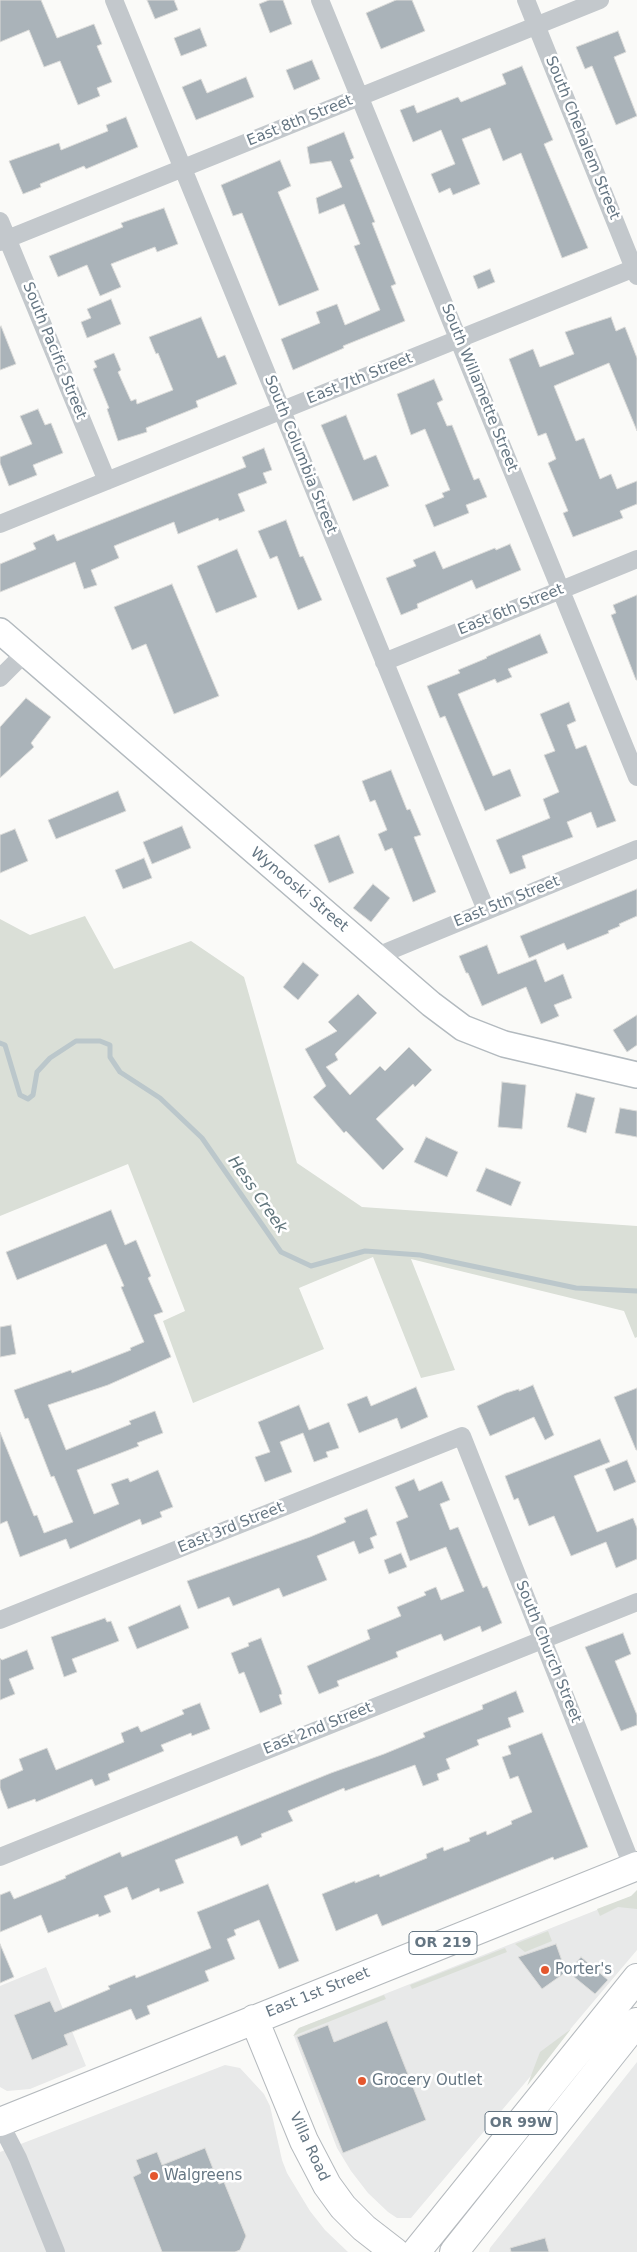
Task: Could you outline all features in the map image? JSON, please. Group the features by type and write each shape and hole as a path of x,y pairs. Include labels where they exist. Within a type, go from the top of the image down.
{"main road":[{"name":"Wynooski Street","path":"0,631 431,1004 463,1028 504,1044 637,1075"},
{"name":"East 1st Street","path":"0,2122 635,1867"},
{"name":"OR 99W","path":"416,2252 637,1978"},
{"name":"Villa Road","path":"254,2019 312,2158 327,2186 364,2228 395,2252"},
{"name":"OR 99W","path":"454,2252 637,2022"}],"street":[{"name":"South Columbia Street","path":"114,0 486,910"},
{"name":"South Willamette Street","path":"320,0 637,777"},
{"name":"South Chehalem Street","path":"526,0 636,270"},
{"name":"East 8th Street","path":"4,240 600,0"},
{"name":"South Pacific Street","path":"0,221 4,240 107,481"},
{"name":"East 7th Street","path":"0,524 459,339 636,270"},
{"name":"East 6th Street","path":"384,662 637,559"},
{"path":"0,678 25,653"},
{"name":"East 5th Street","path":"377,956 637,850"},
{"name":"East 3rd Street","path":"0,1620 462,1436"},
{"name":"South Church Street","path":"462,1436 635,1867"},
{"name":"East 2nd Street","path":"0,1856 637,1602"},
{"path":"0,2122 18,2158 56,2252"}],"shaded area":[{"path":"85,916 114,969 191,941 244,977 297,1163 362,1207 637,1226 637,1337 635,1338 624,1311 411,1259 455,1370 421,1378 373,1257 299,1288 324,1349 193,1403 163,1321 185,1311 128,1164 0,1216 0,919 30,935"},
{"path":"637,1890 637,1909 618,1907 600,1916 597,1909 631,1896"},
{"path":"637,1894 637,1950 411,2218 397,2218 388,2212 368,2193 351,2171 337,2148 294,2036 295,2032 299,2028"},
{"path":"548,1931 552,1941 525,1952 515,1944"},
{"path":"505,1948 507,1952 412,1989 410,1985"},
{"path":"46,1967 86,2066 30,2089 7,2091 0,2087 0,1986"},
{"path":"384,1995 386,1999 293,2036 299,2028"},
{"path":"571,2029 527,2086 540,2052"},
{"path":"637,2062 637,2252 489,2252 490,2248"},
{"path":"225,2065 240,2068 264,2094 270,2106 282,2160 287,2173 310,2211 325,2230 348,2252 0,2252 0,2152"}],"building":[{"path":"0,0 41,0 57,38 94,24 102,44 97,46 112,82 97,88 100,96 78,105 60,61 44,67 29,30 0,42"},
{"path":"147,0 174,0 178,10 155,19"},
{"path":"269,0 283,0 292,24 270,33 259,4"},
{"path":"396,0 412,0 425,31 381,49 366,13"},
{"path":"200,28 207,46 181,56 174,38"},
{"path":"618,31 626,52 614,57 637,116 616,125 592,66 585,69 576,47"},
{"path":"312,60 320,79 294,90 286,70"},
{"path":"522,66 553,140 544,144 588,248 562,258 521,153 503,161 490,128 462,139 480,184 453,195 450,188 439,193 431,174 455,164 441,130 413,142 400,110 414,105 417,113 458,97 461,102 506,84 502,74"},
{"path":"246,77 254,97 196,120 182,87 201,79 207,93"},
{"path":"126,117 138,147 86,169 84,166 40,184 41,187 23,194 9,161 59,143 61,150 108,131 106,125"},
{"path":"344,132 354,158 350,160 375,222 372,223 396,284 391,286 405,321 343,346 344,348 293,370 281,339 320,323 316,312 337,304 345,325 380,310 354,246 360,244 344,204 319,214 316,198 342,187 331,161 310,164 307,147"},
{"path":"280,160 291,186 278,192 319,290 279,306 242,213 233,216 221,185"},
{"path":"164,208 178,244 157,252 155,247 111,264 121,287 100,296 87,265 58,277 49,256 123,227 121,223"},
{"path":"490,269 495,282 478,289 473,276"},
{"path":"111,299 121,324 87,338 81,322 91,318 87,309"},
{"path":"201,317 218,358 225,355 237,384 196,401 198,407 146,428 147,432 118,441 107,409 109,408 93,369 97,367 94,361 114,353 121,370 118,372 131,401 136,399 137,404 173,390 158,353 156,354 149,337"},
{"path":"611,317 616,331 625,327 637,358 637,431 609,363 554,386 576,441 584,438 600,479 611,474 617,489 637,481 637,504 620,511 623,518 573,537 563,513 568,511 548,463 556,459 546,433 538,436 509,359 533,349 540,367 574,354 565,332"},
{"path":"0,327 16,364 0,370"},
{"path":"434,379 443,400 437,403 447,426 452,425 474,480 479,478 487,497 466,505 469,513 434,527 425,505 444,497 442,493 450,490 425,429 411,435 397,394"},
{"path":"38,409 45,425 51,423 63,453 33,465 37,475 9,486 0,463 0,457 32,444 20,416"},
{"path":"346,415 364,460 376,455 389,486 353,501 321,425"},
{"path":"264,448 272,470 263,473 267,483 238,494 245,511 219,521 218,518 178,534 174,522 114,546 119,558 91,570 97,585 84,589 75,562 0,592 0,564 36,549 33,543 54,534 57,541 246,467 242,457"},
{"path":"286,520 300,557 303,556 322,600 298,610 277,556 270,559 258,531"},
{"path":"510,544 521,570 476,589 472,580 417,604 418,608 401,615 386,578 416,566 413,560 435,551 443,569"},
{"path":"237,549 257,597 216,613 197,566"},
{"path":"172,584 219,696 174,714 146,644 132,650 114,607"},
{"path":"637,595 636,680 611,615 616,613 613,605"},
{"path":"540,634 548,653 508,669 512,677 497,683 495,679 458,694 493,776 510,769 521,796 485,811 445,716 440,718 427,686 460,673 458,670"},
{"path":"26,698 51,717 31,743 34,747 0,778 0,727"},
{"path":"569,702 576,721 567,725 576,749 586,745 616,821 597,828 591,812 567,822 573,837 522,856 526,868 510,874 496,840 550,818 543,799 559,792 544,755 555,751 540,714"},
{"path":"391,770 407,810 410,809 421,835 414,837 436,892 413,902 392,848 385,851 378,834 387,830 375,800 370,802 362,781"},
{"path":"118,791 126,811 56,839 48,820"},
{"path":"182,826 191,848 152,864 143,842"},
{"path":"15,829 28,861 0,873 0,835"},
{"path":"339,835 354,873 329,883 314,845"},
{"path":"144,858 152,878 123,889 115,870"},
{"path":"373,884 390,898 371,922 353,908"},
{"path":"637,889 637,916 619,924 620,926 608,931 609,933 567,950 564,943 529,958 520,936"},
{"path":"487,945 498,974 536,959 545,982 563,974 572,998 554,1005 559,1016 541,1024 526,987 482,1006 459,956"},
{"path":"303,962 319,975 298,1000 283,987"},
{"path":"358,994 377,1013 335,1054 338,1060 326,1067 350,1095 380,1066 385,1071 409,1047 432,1070 415,1087 413,1084 376,1119 404,1149 383,1170 346,1131 344,1133 313,1097 326,1086 305,1049 337,1031 328,1022"},
{"path":"637,1015 637,1045 627,1052 613,1030"},
{"path":"502,1082 526,1085 522,1129 498,1127"},
{"path":"576,1093 595,1098 586,1133 567,1127"},
{"path":"620,1108 637,1111 637,1137 615,1133"},
{"path":"426,1137 458,1152 447,1177 414,1162"},
{"path":"486,1168 521,1182 511,1206 476,1191"},
{"path":"111,1210 125,1245 136,1240 151,1276 148,1278 163,1312 154,1315 171,1357 108,1385 48,1405 66,1450 131,1424 129,1421 155,1411 163,1433 137,1443 139,1446 77,1470 94,1514 119,1504 111,1484 128,1478 130,1482 158,1470 173,1507 160,1512 162,1517 142,1525 140,1519 70,1549 66,1539 20,1557 7,1521 0,1524 0,1432 34,1516 37,1515 44,1533 73,1522 54,1476 51,1477 28,1418 25,1419 14,1390 71,1370 72,1373 131,1350 130,1348 144,1342 121,1287 124,1286 106,1244 17,1280 6,1252"},
{"path":"11,1325 16,1354 0,1357 0,1327"},
{"path":"533,1385 554,1435 545,1440 534,1417 490,1436 477,1406 506,1393 519,1389 519,1391"},
{"path":"416,1387 428,1417 401,1429 397,1418 359,1433 347,1404 367,1396 371,1406"},
{"path":"637,1388 637,1450 636,1450 614,1397"},
{"path":"299,1405 309,1430 329,1422 339,1448 326,1452 328,1457 314,1462 303,1433 280,1442 292,1472 265,1482 255,1457 270,1452 258,1422"},
{"path":"600,1439 610,1462 574,1476 597,1532 633,1518 637,1528 637,1559 616,1568 606,1542 571,1556 554,1516 529,1526 518,1498 514,1500 505,1476"},
{"path":"627,1460 636,1482 614,1491 605,1469"},
{"path":"414,1479 419,1491 442,1481 450,1500 440,1504 450,1530 458,1527 483,1588 487,1586 502,1623 482,1632 480,1626 444,1641 441,1634 396,1652 398,1657 337,1681 339,1686 319,1694 307,1666 370,1639 367,1630 401,1616 397,1607 426,1595 424,1592 436,1587 441,1600 464,1591 446,1547 410,1561 396,1522 408,1517 395,1487"},
{"path":"367,1509 377,1535 370,1538 374,1548 359,1554 354,1541 317,1556 327,1580 283,1597 279,1588 233,1606 229,1597 198,1609 187,1581 310,1537 346,1522 344,1518"},
{"path":"401,1553 407,1567 389,1574 384,1560"},
{"path":"180,1605 189,1628 137,1649 128,1627"},
{"path":"105,1618 107,1622 111,1621 119,1641 72,1659 77,1672 64,1677 51,1637"},
{"path":"623,1633 631,1654 615,1661 637,1715 637,1725 621,1731 585,1647"},
{"path":"261,1638 281,1690 282,1694 279,1695 282,1704 260,1713 244,1672 239,1674 231,1653 249,1646 248,1643"},
{"path":"27,1650 34,1669 9,1679 15,1694 0,1700 0,1658 2,1660"},
{"path":"516,1691 524,1712 508,1718 511,1727 477,1740 479,1745 446,1759 450,1769 437,1774 439,1780 423,1786 415,1765 345,1791 344,1788 288,1811 293,1821 261,1834 262,1837 241,1846 237,1836 175,1860 184,1883 160,1892 159,1888 132,1900 127,1887 104,1896 111,1912 99,1917 98,1914 48,1933 41,1915 0,1932 0,1895 10,1891 14,1899 66,1878 65,1876 120,1852 122,1857 331,1773 384,1754 425,1737 423,1733 483,1709 482,1705"},
{"path":"200,1703 210,1729 192,1736 191,1733 161,1745 164,1751 108,1774 110,1780 95,1786 92,1779 36,1802 35,1799 8,1809 0,1788 0,1780 23,1770 19,1759 47,1748 56,1770 124,1742 121,1733 138,1726 141,1732 184,1714 182,1710"},
{"path":"542,1733 588,1847 554,1860 553,1857 382,1926 377,1914 336,1931 322,1894 355,1881 355,1883 379,1874 380,1877 427,1858 426,1854 443,1847 444,1851 470,1841 469,1838 486,1831 487,1835 512,1824 511,1821 532,1812 518,1776 510,1779 502,1757 511,1754 508,1746"},
{"path":"268,1884 299,1961 279,1969 259,1920 234,1930 236,1935 227,1939 235,1959 205,1971 209,1981 147,2006 150,2014 136,2020 131,2009 64,2035 68,2045 32,2060 14,2015 50,2001 55,2012 110,1989 108,1986 135,1975 136,1978 211,1948 197,1912"},
{"path":"0,1944 14,1977 0,1983"},
{"name":"Porter's","path":"556,1944 566,1972 542,1989 518,1957"},
{"path":"581,1957 608,1980 595,1994 568,1972"},
{"name":"Grocery Outlet","path":"387,2021 426,2120 343,2153 297,2037 328,2025 334,2042"},
{"name":"Walgreens","path":"205,2148 219,2184 224,2182 246,2236 240,2250 235,2252 162,2252 133,2177 141,2173 136,2160 157,2152 162,2165"},
{"path":"545,2238 549,2252 511,2252 510,2248"}],"waterway":[{"name":"Hess Creek","path":"0,1043 5,1045 20,1095 28,1099 33,1095 37,1072 50,1058 76,1041 100,1041 110,1045 110,1057 120,1072 160,1098 202,1138 281,1252 311,1266 365,1251 420,1255 576,1288 637,1291"}],"place":[{"name":"Porter's","path":"545,1970"},
{"name":"Grocery Outlet","path":"362,2081"},
{"name":"Walgreens","path":"154,2176"}]}
